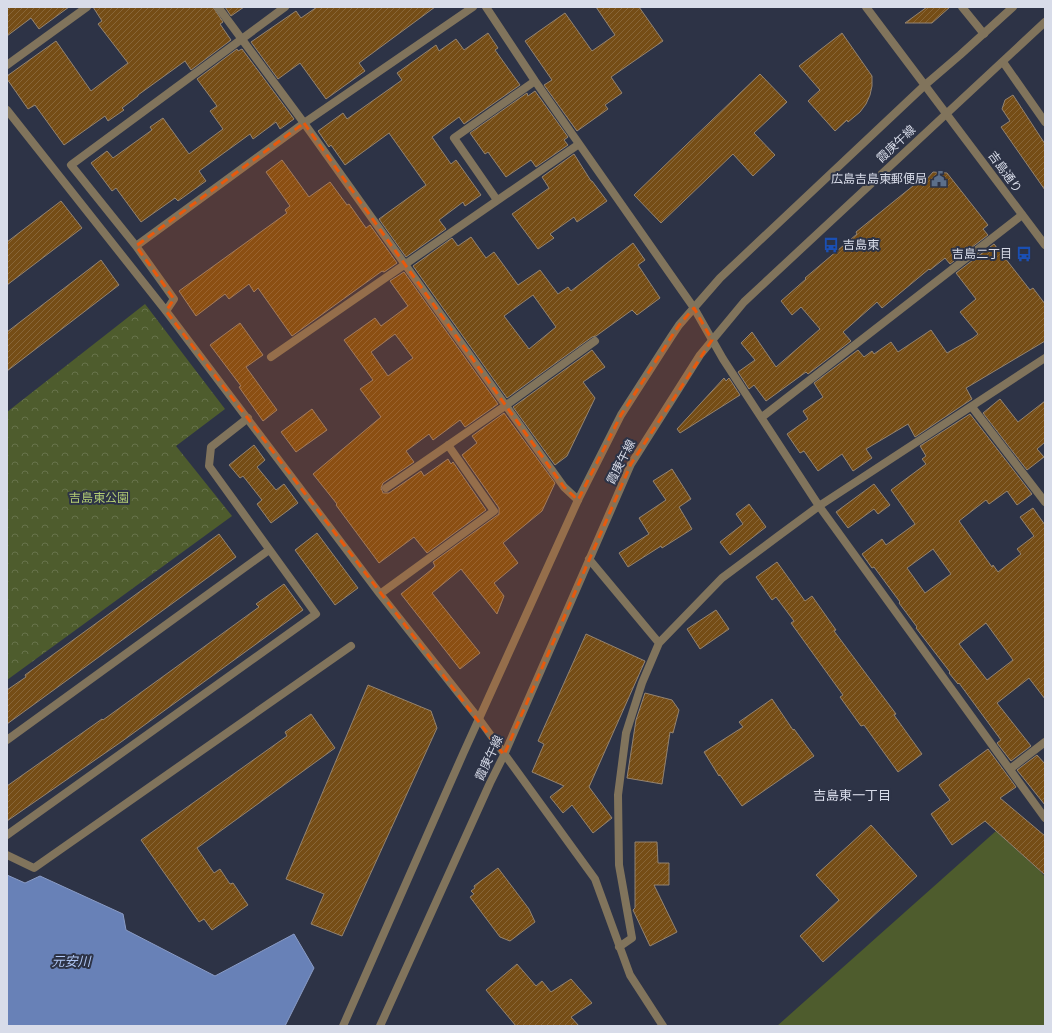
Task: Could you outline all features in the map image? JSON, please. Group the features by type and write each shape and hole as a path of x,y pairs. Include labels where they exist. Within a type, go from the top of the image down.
{"street":[{"path":"7,65 87,7"},
{"path":"218,7 405,264 564,487 578,500"},
{"path":"166,311 174,299 136,246 71,166 285,7"},
{"path":"136,246 304,124 473,7"},
{"path":"486,7 535,81 694,308 723,359 819,506 1045,818"},
{"name":"吉島通り","path":"866,7 1045,245"},
{"path":"962,7 984,34"},
{"path":"343,1026 578,500 621,415 679,325 720,278 925,85 1013,7"},
{"name":"霞庚午線","path":"380,1026 490,783 504,756 631,464 684,378 712,340 744,302 1045,22"},
{"path":"1003,62 1045,122"},
{"path":"497,200 454,138 535,81"},
{"path":"9,116 166,311 380,594 479,719 504,756 595,879 630,975 663,1026"},
{"path":"271,357 579,144"},
{"path":"762,417 1022,215"},
{"path":"386,488 505,406 595,341"},
{"path":"619,947 632,938 619,865 618,795 626,733 642,683 659,643 722,578 819,506 1045,358"},
{"path":"972,407 1045,502"},
{"path":"7,836 316,614 209,466 212,447 248,418"},
{"path":"380,594 494,511 448,445"},
{"path":"7,740 269,550"},
{"path":"589,559 659,643"},
{"path":"7,855 34,868 351,646"},
{"path":"1010,769 1045,742"}],"highlighted area":[{"path":"304,123 564,487 578,500 621,415 679,325 694,308 712,340 631,464 504,755 166,311 174,299 136,246"}],"green space":[{"name":"吉島東公園","path":"145,304 225,409 176,446 232,516 7,680 7,412"},
{"path":"996,831 1045,877 1045,1026 777,1026"}],"water":[{"name":"元安川","path":"7,875 25,883 40,876 123,914 126,930 215,976 294,934 314,968 285,1026 7,1026"}],"building":[{"path":"7,7 69,7 39,29 31,18 7,36"},
{"path":"93,7 213,7 223,22 220,24 231,40 191,70 185,61 138,95 122,108 124,110 108,121 105,116 64,145 35,105 28,109 7,79 7,76 56,41 91,91 128,63 98,24 102,21"},
{"path":"225,7 244,7 231,16"},
{"path":"317,7 435,7 359,63 365,71 326,99 300,63 278,79 251,42 296,11 301,18"},
{"path":"596,7 639,7 663,41 611,77 622,93 605,105 608,109 577,131 544,85 552,80 525,41 565,13 592,51 615,35"},
{"path":"927,7 950,7 932,23 905,23"},
{"path":"488,33 498,48 495,50 520,85 464,124 459,117 432,137 451,164 456,160 481,195 465,206 463,202 439,220 446,229 406,257 379,219 426,185 389,133 345,165 331,145 329,147 318,131 343,113 347,119 402,80 397,73 436,45 439,51 456,39 464,50"},
{"path":"842,33 872,76 872,86 866,104 860,112 848,122 847,120 835,131 808,101 820,90 799,66"},
{"path":"237,49 238,51 242,49 294,119 280,129 276,122 253,139 250,134 199,171 206,181 178,201 175,198 141,222 116,188 112,191 91,163 107,151 113,158 152,130 150,127 163,118 189,154 223,129 210,111 217,106 197,79"},
{"path":"760,74 787,102 754,133 775,155 753,176 733,154 661,223 634,195"},
{"path":"535,91 568,137 564,140 568,145 536,167 531,160 506,177 488,152 485,154 470,133 527,93 528,96"},
{"path":"1013,95 1045,144 1045,190 1001,127 1010,121 1002,109 1005,100"},
{"path":"574,154 591,181 607,201 577,222 574,217 550,234 554,238 538,249 512,214 549,188 542,177"},
{"path":"282,160 309,197 330,182 347,205 349,204 366,228 370,225 397,263 384,272 382,271 292,336 258,288 254,292 249,284 229,299 225,294 196,316 179,291 287,213 285,210 290,206 266,172"},
{"path":"933,172 947,173 988,225 983,229 988,235 950,264 945,258 930,270 929,269 882,308 877,302 843,332 851,341 808,374 806,372 766,401 754,385 749,389 738,372 755,360 741,343 752,332 776,367 820,329 801,307 792,315 781,301 806,279 805,278 857,234 856,232 924,177 926,180"},
{"path":"61,201 82,228 7,285 7,242"},
{"path":"471,237 486,258 494,252 518,285 540,270 558,294 568,287 571,291 633,243 645,260 638,265 660,298 637,315 632,310 507,398 413,266 452,238 458,246","holes":["533,295 556,327 529,349 504,316"]},
{"path":"994,244 1030,290 1033,288 1045,304 1045,341 966,388 972,399 915,437 908,424 866,449 872,458 853,471 842,454 818,471 804,451 800,453 787,434 808,419 803,411 823,397 814,383 858,350 864,357 872,351 874,354 891,342 898,352 931,330 947,353 973,338 978,334 960,312 976,299 956,273"},
{"path":"101,260 119,285 7,371 7,332"},
{"path":"404,272 498,404 465,427 460,420 433,440 429,434 406,451 414,462 383,483 381,488 383,493 389,493 421,471 424,476 448,459 451,464 453,462 486,510 427,553 414,537 379,563 336,505 337,504 313,474 381,417 360,389 373,380 344,340 375,318 381,326 408,306 390,281","holes":["395,334 413,358 388,376 371,352"]},
{"path":"240,323 263,355 246,367 277,410 263,421 239,387 241,386 210,345"},
{"path":"592,350 605,367 583,382 595,398 567,456 555,465 513,407"},
{"path":"724,378 726,381 729,378 740,395 680,433 677,429"},
{"path":"1000,399 1018,422 1045,401 1045,442 1037,449 1044,457 1027,470 983,413"},
{"path":"312,409 327,430 296,452 281,432"},
{"path":"504,413 555,483 542,511 503,543 518,563 494,583 504,596 497,614 461,569 432,593 480,653 460,669 401,594 435,566 433,562 499,514 499,508 462,455 477,443 472,436"},
{"path":"970,414 1032,494 1017,505 1007,491 989,504 986,500 959,521 992,567 993,565 998,572 1021,554 1017,549 1034,536 1020,517 1033,508 1045,525 1045,699 1029,678 997,703 1031,746 1011,761 997,743 1001,740 959,683 958,684 949,673 950,672 916,628 917,627 899,603 900,602 874,567 872,568 862,554 882,539 886,545 915,524 891,490 926,464 922,459 926,456 920,446","holes":["933,549 951,574 925,593 907,568","986,623 1013,660 987,680 959,644"]},
{"path":"254,445 265,460 257,467 276,490 284,484 298,503 271,523 257,504 262,500 243,476 240,478 229,465"},
{"path":"672,469 691,499 679,507 692,529 662,548 661,546 628,567 619,553 649,534 639,518 666,500 653,481"},
{"path":"874,484 890,505 878,514 874,509 848,528 836,512"},
{"path":"749,504 766,527 730,555 720,542 743,524 736,514"},
{"path":"317,533 358,588 335,605 295,550"},
{"path":"219,534 236,557 7,724 7,690 26,677 25,675"},
{"path":"777,562 805,601 812,596 836,630 834,631 896,714 894,715 922,754 898,772 864,725 861,726 840,697 843,695 791,623 794,621 776,597 772,600 756,577"},
{"path":"284,584 303,610 121,742 7,821 7,786 102,719 103,720 259,607 256,604"},
{"path":"716,610 729,629 700,649 687,629"},
{"path":"586,634 645,661 589,787 612,818 593,833 572,805 563,813 550,797 564,786 532,772 544,744 538,741"},
{"path":"368,685 431,711 437,728 342,936 311,924 324,894 286,879"},
{"path":"645,693 672,700 679,710 673,733 670,732 662,784 627,778 636,720"},
{"path":"772,699 793,730 794,729 814,756 742,806 720,775 719,776 704,752 743,727 739,722"},
{"path":"311,714 335,748 197,848 214,873 220,869 230,884 233,883 248,905 212,930 204,919 199,922 141,840 287,736 285,732"},
{"path":"988,749 1016,787 1000,798 1045,836 1045,875 985,821 952,845 931,814 950,800 939,785"},
{"path":"1037,755 1045,764 1045,805 1017,770"},
{"path":"871,825 917,876 823,962 800,936 839,900 816,875"},
{"path":"635,842 657,842 658,863 669,863 669,885 654,885 677,932 650,946 633,910 635,908"},
{"path":"498,868 529,909 535,922 510,941 500,937 470,897 474,894 471,891 475,888 474,886"},
{"path":"517,964 536,986 542,981 551,992 571,979 592,1003 571,1017 579,1026 516,1026 486,990"}],"place":[{"name":"広島吉島東郵便局","path":"939,179"},
{"name":"吉島東","path":"831,245"},
{"name":"吉島二丁目","path":"1024,254"}],"district":[{"name":"吉島東一丁目","path":"852,795"}]}
